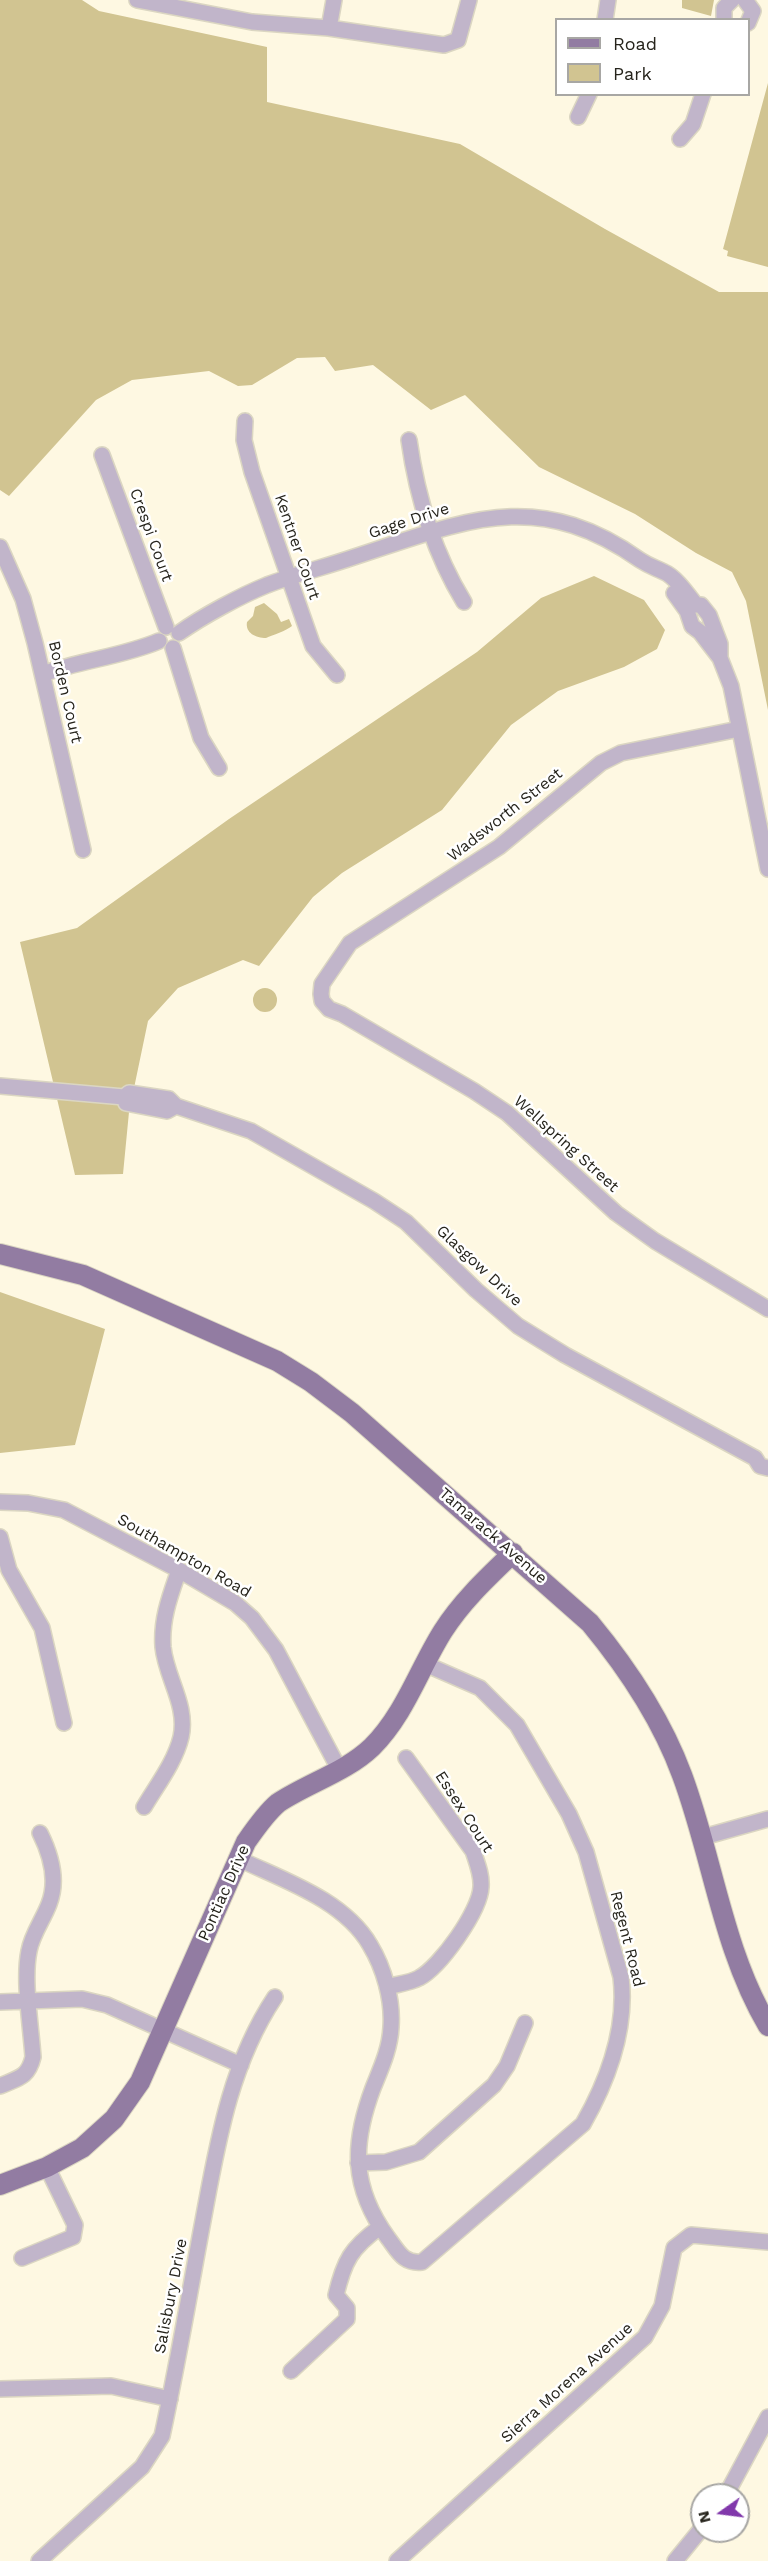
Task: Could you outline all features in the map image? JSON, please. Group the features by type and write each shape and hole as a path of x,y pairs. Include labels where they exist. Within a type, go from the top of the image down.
{"main road":[{"name":"Tamarack Avenue","path":"0,1254 83,1275 277,1361 311,1382 352,1413 590,1623 620,1660 648,1702 680,1769 726,1930 751,1995 768,2026"},
{"name":"Pontiac Drive","path":"0,2185 47,2167 82,2148 114,2119 140,2082 239,1859 255,1829 277,1804 360,1757 373,1746 397,1718 443,1630 466,1599 513,1553"}],"street":[{"path":"137,0 177,4 252,22 329,28 444,45 458,40 469,0"},
{"path":"329,28 334,0"},
{"path":"605,18 608,0"},
{"path":"745,0 753,11 750,18"},
{"path":"578,117 588,96"},
{"path":"680,138 693,124 702,96"},
{"name":"Kentner Court","path":"245,421 244,440 252,472 312,646 337,675"},
{"path":"410,440 412,460 431,532 445,572 464,602"},
{"name":"Crespi Court","path":"102,455 169,637 201,738 219,768"},
{"name":"Gage Drive","path":"43,674 58,668 135,651 169,637 252,592 444,527 488,518 538,517 575,526 626,550 655,570 692,608 692,626 700,632 720,658 731,686 768,869"},
{"name":"Borden Court","path":"0,547 23,599 43,674 83,850"},
{"name":"Wadsworth Street","path":"322,984 350,943 499,847 601,764 621,753 739,729"},
{"name":"Wellspring Street","path":"322,984 322,1001 329,1009 342,1014 474,1090 507,1113 616,1213 655,1241 768,1310"},
{"name":"Glasgow Drive","path":"0,1086 124,1097 126,1103 167,1111 176,1106 250,1131 374,1201 406,1222 476,1290 518,1326 565,1354 762,1457 760,1466 768,1468"},
{"name":"Southampton Road","path":"0,1503 28,1503 64,1510 179,1570 235,1603 252,1618 276,1650 339,1769"},
{"path":"0,1537 9,1570 42,1628 64,1723"},
{"path":"144,1807 174,1756 182,1736 181,1705 163,1649 163,1623 179,1570"},
{"name":"Regent Road","path":"380,2227 404,2259 413,2263 422,2262 583,2124 595,2102 621,2027 624,1997 621,1977 586,1852 569,1814 517,1725 480,1688 425,1664"},
{"name":"Essex Court","path":"387,1987 419,1978 442,1960 478,1903 482,1887 479,1869 472,1851 406,1758"},
{"path":"700,1838 768,1819"},
{"path":"0,2086 24,2076 33,2057 27,1967 29,1950 49,1903 53,1886 53,1873 40,1833"},
{"path":"239,1859 324,1899 363,1933 387,1987 391,2026 387,2051 364,2113 357,2143 358,2163 366,2199 380,2227 360,2242 342,2269 336,2295 347,2308 347,2319 291,2371"},
{"name":"Salisbury Drive","path":"39,2561 142,2467 162,2436 222,2122 241,2065 263,2016 275,1997"},
{"path":"0,2001 82,1999 107,2005 241,2065"},
{"path":"358,2163 386,2162 419,2152 494,2085 507,2066 525,2023"},
{"path":"22,2258 73,2237 75,2225 47,2167"},
{"name":"Sierra Morena Avenue","path":"397,2561 645,2337 662,2306 674,2248 679,2242 691,2235 768,2242"},
{"path":"0,2389 111,2386 170,2399"},
{"path":"732,2483 768,2417"},
{"path":"675,2561 690,2543"}],"green space":[{"path":"0,0 82,0 99,11 267,47 267,102 460,144 605,229 719,292 768,292 768,710 746,601 732,572 696,553 635,514 539,467 465,395 431,410 373,365 335,371 325,357 297,358 252,385 238,386 209,371 132,380 96,400 9,496 0,490"},
{"path":"682,0 714,0 711,16 682,8"},
{"path":"768,83 768,267 727,256 728,251 723,249"},
{"path":"594,576 644,600 665,630 657,649 624,667 558,691 511,725 442,810 342,873 313,897 259,966 243,960 178,988 148,1021 129,1112 123,1174 75,1175 20,942 77,928 229,819 477,652 541,598"},
{"path":"264,603 277,614 281,622 289,619 292,626 266,638 252,634 247,622 253,616 255,607"},
{"path":"265,988 270,989 276,995 276,1005 270,1011 265,1012 260,1011 254,1005 253,1000 254,995 260,989"},
{"path":"0,1292 105,1329 75,1445 0,1453"}]}
